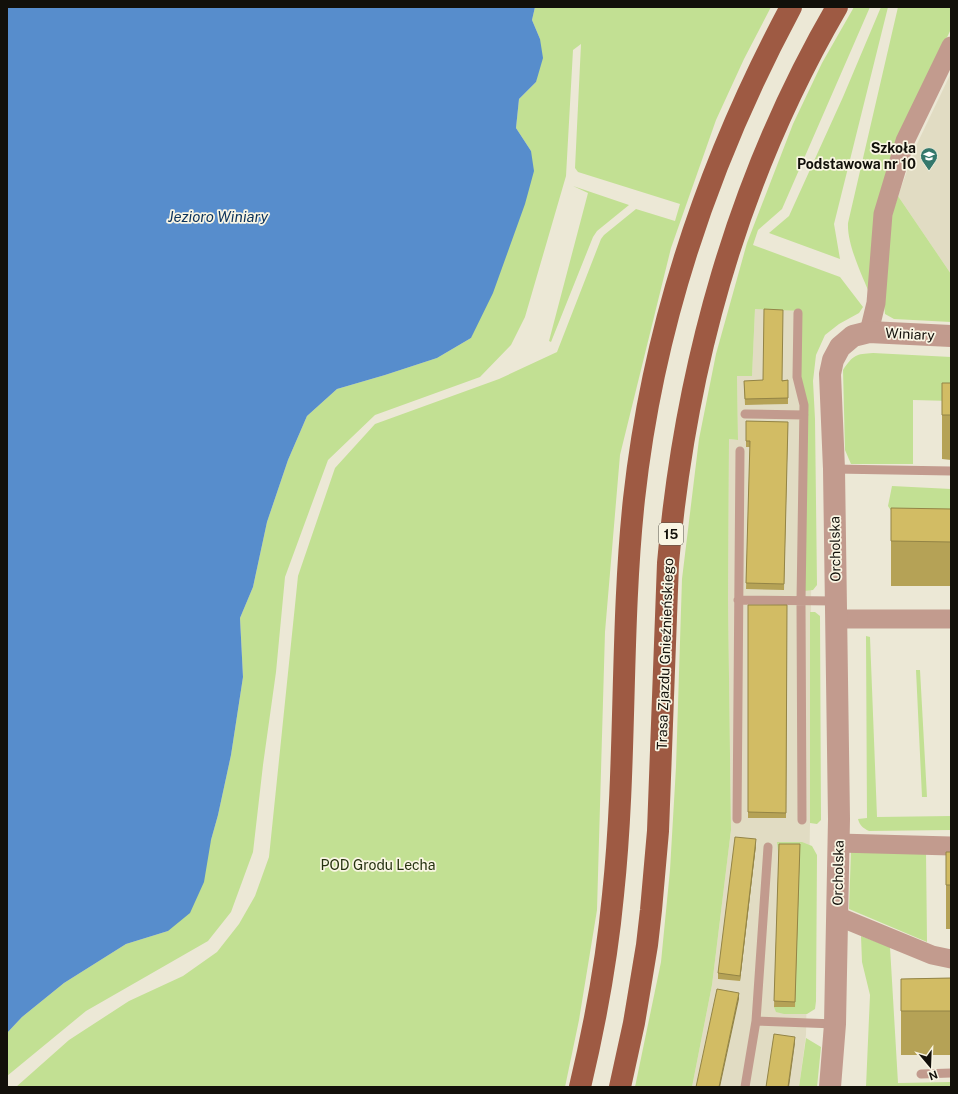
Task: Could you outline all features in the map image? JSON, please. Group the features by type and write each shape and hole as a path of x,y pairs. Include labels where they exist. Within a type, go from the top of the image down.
{"main road":[{"path":"580,1087 597,1009 614,893 620,801 624,645 629,560 639,461 654,377 666,326 684,262 717,166 743,104 791,7"},
{"name":"Trasa Zjazdu Gnieźnieńskiego","path":"620,1087 634,1023 647,945 651,910 658,831 668,563 681,452 694,382 707,324 722,272 752,184 787,102 837,7"}],"street":[{"path":"869,332 876,303 883,214 905,142 951,46"},
{"name":"Winiary","path":"869,332 951,336"},
{"name":"Orcholska","path":"830,1087 835,1024 838,843 834,469 830,374 833,360 840,347 853,336 869,332"},
{"path":"836,610 951,619"},
{"path":"838,843 951,846"},
{"path":"837,916 932,955 951,959"}],"lane":[{"path":"798,313 797,376 804,405 801,601 802,820"},
{"path":"745,414 804,415"},
{"path":"737,819 740,452"},
{"path":"834,469 951,471"},
{"path":"738,600 801,601 836,610"},
{"path":"745,1087 756,1021 768,847"},
{"path":"756,1021 835,1024"},
{"path":"921,1074 951,1073"}],"shaded area":[{"name":"Szkoła Podstawowa nr 10","path":"951,73 951,274 898,196 916,146"},
{"path":"755,309 808,311 812,411 810,823 806,1035 799,1087 692,1087 712,985 731,830 728,600 729,439 738,440 737,376 752,375"}],"green space":[{"name":"POD Grodu Lecha","path":"535,7 771,7 744,59 716,120 671,248 620,455 605,632 597,910 579,1020 565,1087 16,1087 69,1040 129,1001 183,976 217,952 239,924 255,896 269,857 298,576 335,468 375,424 499,379 557,352 601,239 604,235 636,209 675,221 680,204 578,172 575,168 581,44 573,50 566,176 525,317 511,345 480,377 375,415 328,460 285,577 276,672 253,852 231,912 208,941 86,1011 7,1076 7,1033 22,1017 64,983 126,944 168,931 211,840 231,755 243,677 240,618 253,587 267,522 288,460 307,416 337,389 437,358 471,338 531,151 516,128 519,99 536,82 540,39 532,20"},
{"path":"854,7 870,7 782,209 758,230 753,245 840,277 863,307 859,313 839,324 825,335 816,355 813,381 815,419 817,585 813,590 804,591 800,311 755,309 752,376 737,376 738,440 729,439 728,600 731,830 712,985 692,1087 635,1087 661,962 670,870 676,767 682,579 699,439 716,354 747,243 793,124 822,63"},
{"path":"881,7 888,7 834,224 840,259 769,233 789,216 843,97"},
{"path":"898,7 951,7 951,29 899,138 868,290 852,248 848,231 848,223"},
{"path":"573,186 629,205 597,231 593,237 551,342 549,341 588,193"},
{"path":"898,196 951,274 951,322 894,319 885,314 883,297 892,214"},
{"path":"873,353 951,357 951,401 913,400 913,464 851,464 845,450 843,370 855,356"},
{"path":"892,486 951,489 951,522 904,530 888,506"},
{"path":"810,612 815,612 820,616 821,820 817,824 810,823"},
{"path":"866,636 870,637 877,817 951,816 951,830 869,831 862,826 858,819 867,818"},
{"path":"916,670 920,670 927,797 922,797"},
{"path":"777,842 802,842 812,846 817,855 816,1001 815,1009 807,1014 784,1014 776,1012 774,1007 795,1007"},
{"path":"851,851 926,852 927,942 849,909"},
{"path":"861,936 890,947 898,1083 951,1082 951,1087 866,1087 870,995 862,962"},
{"path":"806,1038 821,1047 817,1087 799,1087"}],"water":[{"name":"Jezioro Winiary","path":"7,7 535,7 532,20 540,39 543,58 536,82 519,99 516,128 531,151 534,171 525,204 493,293 471,338 437,358 337,389 307,416 288,460 267,522 253,587 240,618 243,677 231,755 211,840 204,882 190,913 168,931 126,944 64,983 22,1017 7,1033"}],"building":[{"path":"764,309 783,310 782,381 788,380 788,398 745,399 744,381 763,380"},
{"path":"942,383 951,383 951,415 942,415"},
{"path":"746,421 788,422 784,584 746,583 750,441 746,441"},
{"path":"891,508 951,509 951,542 891,541"},
{"path":"748,605 787,605 786,813 748,812"},
{"path":"735,837 756,839 740,976 718,973"},
{"path":"779,844 800,844 795,1002 774,1001"},
{"path":"946,852 951,852 951,885 946,885"},
{"path":"951,978 951,1011 901,1011 901,979"},
{"path":"717,989 739,993 719,1087 696,1087"},
{"path":"774,1034 795,1037 788,1087 766,1087"}],"place":[{"name":"Szkoła Podstawowa nr 10","path":"929,171"}]}
